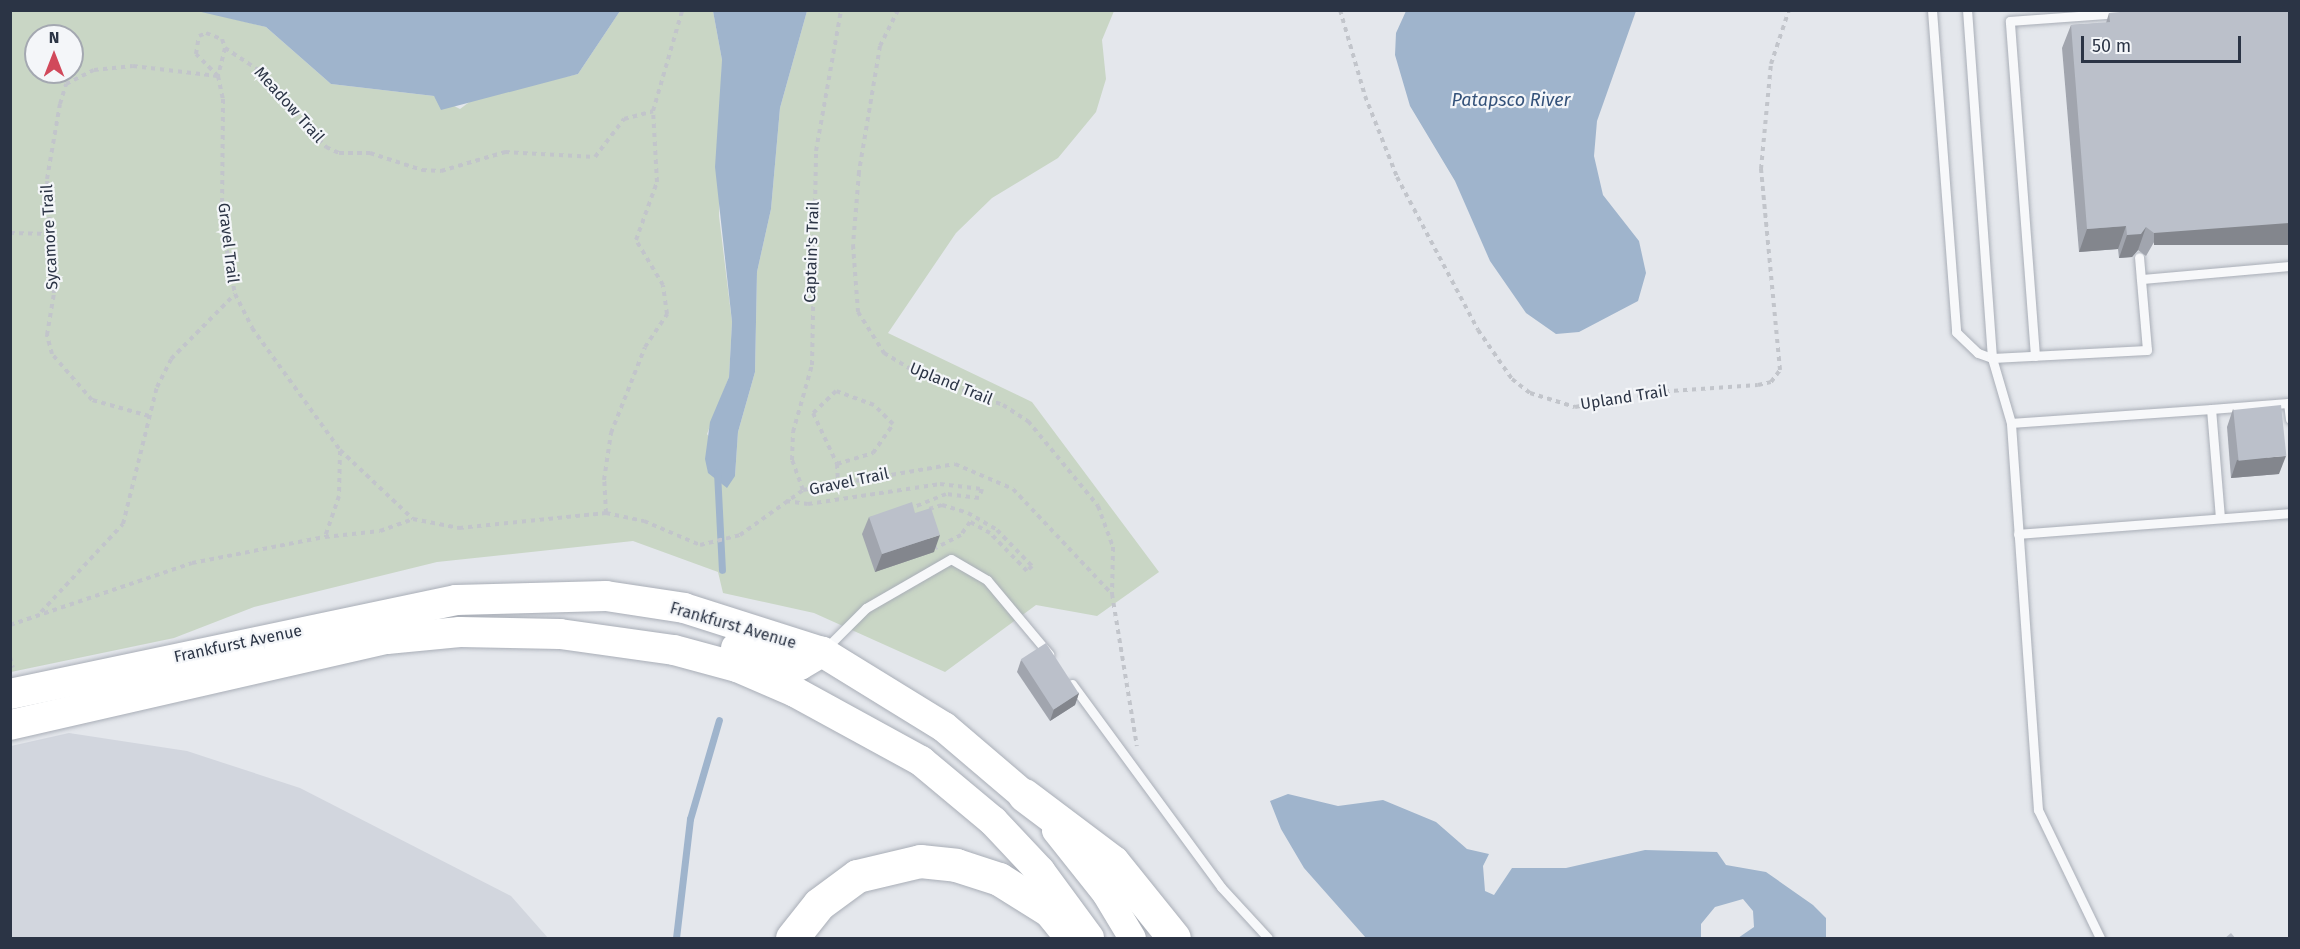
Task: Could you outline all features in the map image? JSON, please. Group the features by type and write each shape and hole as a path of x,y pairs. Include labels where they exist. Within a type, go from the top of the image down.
{"highway":[{"path":"1024,795 1113,862 1174,939"},
{"path":"792,939 819,904 857,876 920,861 956,865 999,879 1050,911 1072,939"}],"main road":[{"name":"Frankfurst Avenue","path":"10,694 382,613 532,594 606,596 684,608 822,652 944,727 1024,795 1078,856 1132,939"},
{"path":"560,634 600,626 656,628 800,665 822,652 829,694 864,725"},
{"name":"Frankfurst Avenue","path":"10,724 387,639 460,632 560,634 674,651 736,667 864,725 921,761 993,821 1040,870 1089,939"}],"lane":[{"path":"1932,10 1956,332 1978,353 1992,358 2147,350 2139,257"},
{"path":"1967,10 1992,358 2011,423 2038,810 2100,939"},
{"path":"2035,356 2010,21 2105,12 2136,12"},
{"path":"2141,279 2289,266"},
{"path":"2011,423 2288,403 2289,419"},
{"path":"2211,409 2220,518"},
{"path":"2018,534 2289,513"},
{"path":"822,652 866,608 951,559 987,580 1060,668"},
{"path":"1067,677 1221,886 1268,939"}],"path":[{"name":"Captain's Trail","path":"804,490 792,460 793,432 812,365 816,152 841,10"},
{"name":"Upland Trail","path":"898,10 880,46 859,172 853,245 858,312 884,353 912,370 1004,405 1050,444 1109,527 1112,594 1142,777"},
{"name":"Upland Trail","path":"1340,10 1365,96 1397,177 1478,330 1512,379 1530,393 1575,406 1656,392 1758,386 1771,382 1780,370 1761,169 1771,64 1790,10"},
{"path":"606,513 603,480 611,433 645,347 667,314 663,285 636,240 657,182 653,111 682,11"},
{"path":"218,76 201,63 195,45 206,33 222,39 225,48"},
{"name":"Gravel Trail","path":"225,48 218,76 223,99 222,224 235,294 252,328 340,450 413,519 459,528 606,513 644,521 700,545 740,535 785,501 804,490 933,464 981,471 1013,489 1112,594"},
{"name":"Meadow Trail","path":"225,48 260,71 326,147 383,156 422,170 441,171 505,152 595,157 624,119 653,111"},
{"name":"Sycamore Trail","path":"149,416 92,400 52,354 47,335 54,293 47,179 66,84 78,74 133,66 218,76"},
{"path":"10,233 52,234"},
{"path":"41,612 123,524 149,416 171,359 235,294"},
{"path":"837,464 873,453 894,424 874,405 836,391 813,413 837,464 838,484"},
{"path":"325,537 339,496 340,450"},
{"path":"785,501 808,504 940,484 982,489 979,498 946,494 896,514"},
{"path":"911,515 942,505 968,513 997,530 1032,566 1027,571 990,533 970,522 961,535 935,548"},
{"path":"922,512 925,518"},
{"path":"10,625 41,612 192,563 325,537 380,531 413,519"}],"shaded area":[{"path":"69,733 187,751 300,788 511,896 548,938 11,938 11,746"}],"green space":[{"path":"197,10 266,27 331,84 434,96 460,109 476,97 578,74 620,11 713,11 722,60 719,216 732,322 729,377 707,434 735,476 738,432 755,372 757,272 771,209 780,108 807,11 1114,11 1102,40 1106,79 1096,112 1058,158 992,198 956,233 888,333 1032,402 1159,572 1097,616 1036,605 945,672 814,613 723,593 718,572 633,541 437,562 254,607 174,638 11,672 10,11"}],"water":[{"path":"197,11 620,11 578,74 441,110 434,96 331,84 266,27"},
{"path":"713,11 807,11 780,108 771,209 757,272 755,372 738,432 735,476 727,488 708,473 705,459 710,422 729,377 732,322 715,167 722,60"},
{"name":"Patapsco River","path":"1406,11 1636,11 1597,121 1594,156 1603,195 1639,241 1646,273 1638,301 1579,332 1556,334 1526,313 1490,261 1455,181 1410,106 1395,55 1396,33"},
{"path":"1288,794 1338,806 1383,800 1436,822 1467,849 1489,854 1483,866 1485,891 1494,895 1512,868 1566,868 1645,850 1717,852 1726,865 1766,872 1813,905 1826,918 1826,938 1738,938 1754,927 1753,911 1743,899 1715,907 1701,924 1701,938 1366,938 1304,868 1281,829 1270,801"}],"building":[{"path":"2142,10 2289,10 2289,223 2154,233 2146,227 2141,234 2127,235 2126,226 2087,229 2071,25 2110,22 2109,13"},
{"path":"2281,405 2286,456 2239,461 2233,410"},
{"path":"912,502 915,513 931,508 940,535 882,554 869,517"},
{"path":"1046,643 1079,693 1054,710 1021,659"},
{"path":"2231,933 2236,939 2224,939"}],"waterway":[{"path":"717,472 722,570"},
{"path":"676,938 690,819 719,720"}]}
